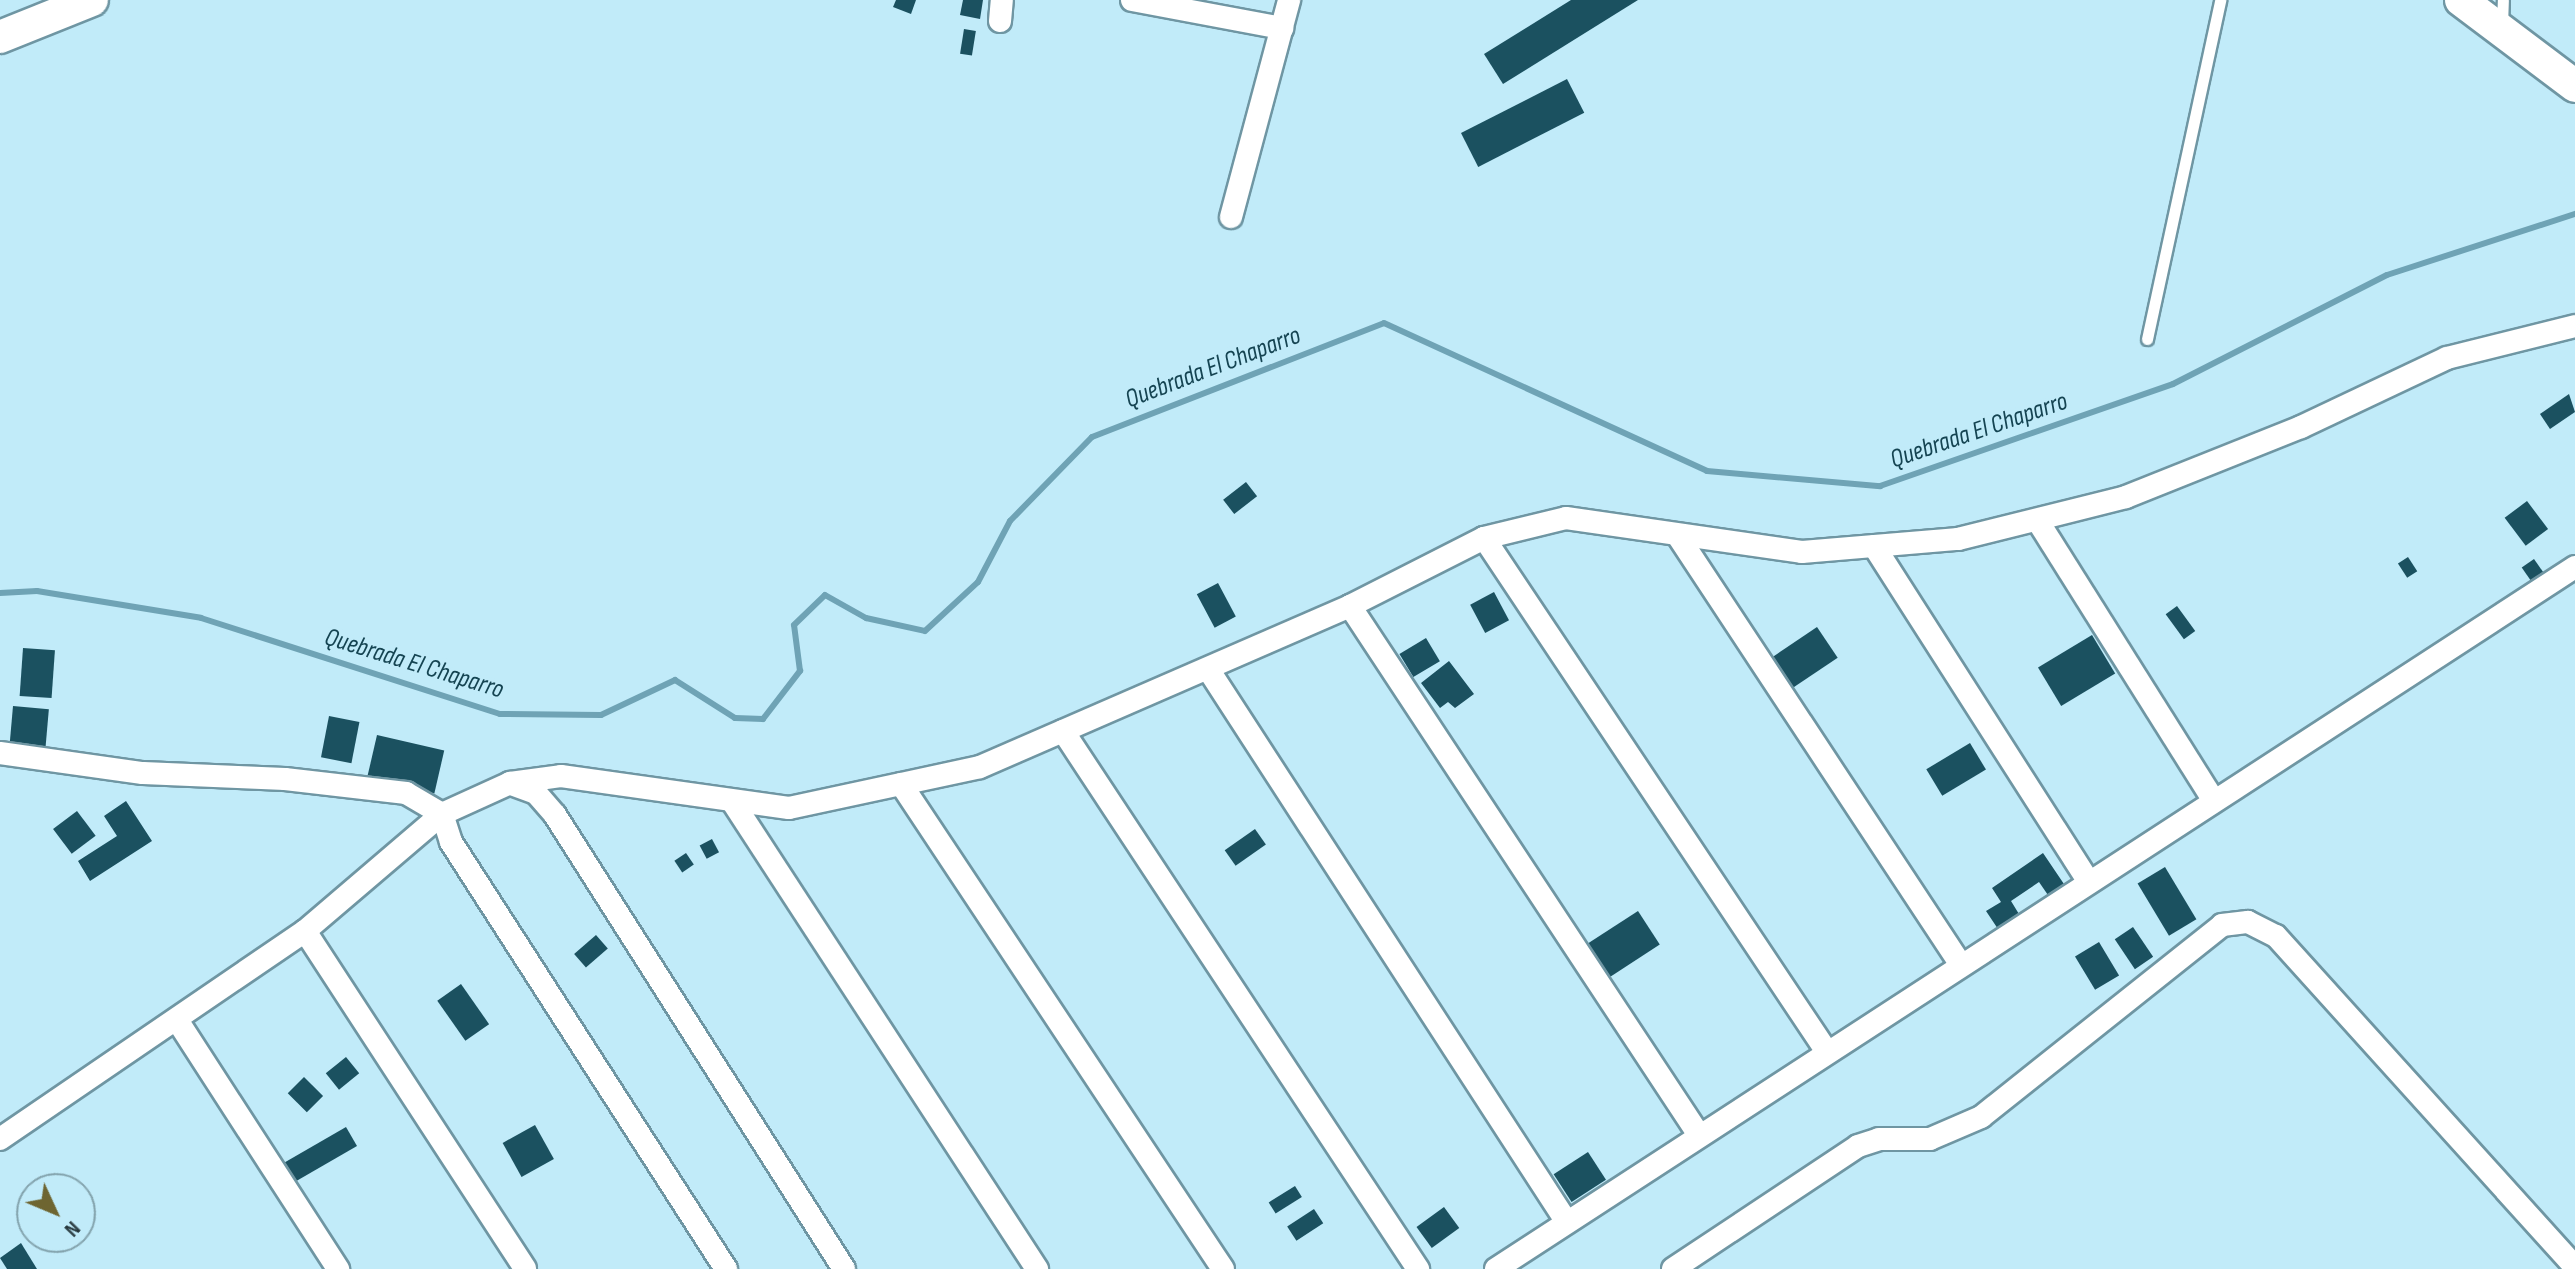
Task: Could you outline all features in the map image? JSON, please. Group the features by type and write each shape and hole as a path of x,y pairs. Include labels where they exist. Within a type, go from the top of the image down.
{"main road":[{"path":"0,37 92,0"},
{"path":"2461,0 2502,15 2573,82"}],"street":[{"path":"1132,0 1282,28"},
{"path":"1231,217 1289,0"},
{"path":"0,1139 305,931 442,814 510,783 561,776 789,808 980,767 1350,606 1484,538 1566,518 1802,552 1958,539 2039,523 2126,497 2301,427 2447,358 2575,326"},
{"path":"2039,523 2214,801"},
{"path":"1678,536 1961,965"},
{"path":"1484,538 1827,1052"},
{"path":"1874,546 2089,882"},
{"path":"1496,1269 1697,1132 1827,1052 2575,567"},
{"path":"1350,606 1697,1132"},
{"path":"1208,669 1566,1221"},
{"path":"1063,731 1418,1269"},
{"path":"0,753 143,773 285,779 406,793 442,814 451,842 726,1269"},
{"path":"510,783 536,793 555,815 844,1269"},
{"path":"901,784 1223,1269"},
{"path":"732,801 1037,1269"},
{"path":"1673,1269 1858,1146 1879,1139 1930,1139 1981,1117 2222,925 2248,922 2276,936 2575,1267"},
{"path":"305,931 525,1269"},
{"path":"177,1020 338,1269"}],"lane":[{"path":"2147,339 2220,0"}],"building":[{"path":"896,0 916,0 911,14 893,7"},
{"path":"963,0 983,0 980,19 960,15"},
{"path":"1571,0 1638,0 1503,84 1484,54"},
{"path":"964,29 976,31 972,56 960,54"},
{"path":"1567,79 1584,113 1478,167 1461,133"},
{"path":"2569,394 2575,412 2550,429 2540,414"},
{"path":"1246,482 1257,496 1234,514 1223,500"},
{"path":"2527,501 2548,529 2526,546 2505,518"},
{"path":"2408,557 2417,571 2407,578 2398,564"},
{"path":"2534,559 2543,572 2531,581 2522,568"},
{"path":"1218,583 1236,617 1215,628 1197,594"},
{"path":"1494,592 1509,620 1485,633 1470,605"},
{"path":"2177,606 2195,631 2184,639 2166,614"},
{"path":"1817,627 1838,658 1793,688 1772,657"},
{"path":"2092,635 2115,674 2061,706 2038,667"},
{"path":"1426,638 1440,661 1413,677 1399,654"},
{"path":"23,648 55,650 52,698 20,696"},
{"path":"1449,661 1474,694 1455,708 1448,702 1440,708 1421,683"},
{"path":"13,706 49,709 45,753 9,750"},
{"path":"329,716 359,722 351,763 321,757"},
{"path":"377,735 444,751 434,793 367,778"},
{"path":"1970,743 1986,770 1942,796 1926,769"},
{"path":"126,801 152,841 90,881 78,861 117,836 104,816"},
{"path":"77,811 96,836 72,854 53,829"},
{"path":"1255,829 1266,845 1236,866 1225,850"},
{"path":"712,839 719,852 707,859 700,846"},
{"path":"686,853 694,865 682,872 674,861"},
{"path":"2043,853 2066,887 2050,898 2039,882 2011,901 2022,919 2000,932 1986,911 2001,902 1992,888"},
{"path":"2165,867 2196,919 2169,936 2138,883"},
{"path":"1638,911 1660,945 1606,979 1584,946"},
{"path":"2133,927 2153,957 2135,969 2115,939"},
{"path":"596,935 608,949 586,968 574,954"},
{"path":"2099,942 2119,975 2095,990 2075,956"},
{"path":"461,984 489,1024 465,1041 437,1001"},
{"path":"346,1057 359,1073 339,1090 326,1073"},
{"path":"304,1077 323,1096 307,1112 288,1093"},
{"path":"535,1125 554,1159 522,1177 503,1143"},
{"path":"346,1127 357,1146 287,1187 276,1168"},
{"path":"1588,1152 1606,1180 1572,1202 1554,1174"},
{"path":"1295,1186 1302,1197 1276,1213 1269,1202"},
{"path":"1444,1207 1459,1228 1432,1248 1416,1227"},
{"path":"1314,1209 1323,1223 1296,1241 1287,1226"},
{"path":"16,1247 16,1253 27,1253 37,1269 7,1269 0,1258"}],"waterway":[{"name":"Quebrada El Chaparro","path":"0,593 37,591 201,618 500,714 601,715 675,680 735,718 763,719 800,671 794,625 825,595 866,618 925,631 978,582 1010,521 1092,437 1384,323 1707,471 1880,486 2173,384 2387,275 2575,214"}]}
